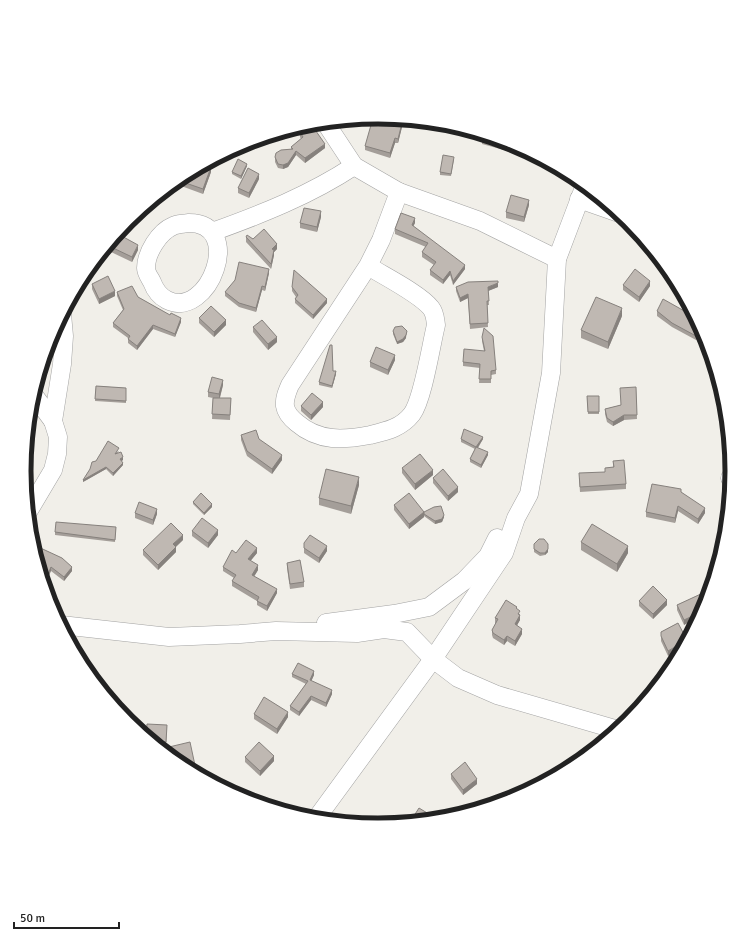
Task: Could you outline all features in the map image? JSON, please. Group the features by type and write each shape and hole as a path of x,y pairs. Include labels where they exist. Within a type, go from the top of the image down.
{"street":[{"path":"329,128 354,166 399,192 480,221 557,259"},
{"path":"212,232 326,185 354,166"},
{"path":"368,266 418,298 430,307 435,315 436,325 419,401 413,413 402,424 390,431 348,439 317,435 304,429 290,416 285,407 285,398 290,385 368,266 381,240 399,192"},
{"path":"323,813 433,659 504,553 516,518 529,494 551,373 557,259 582,192"},
{"path":"198,222 212,232 216,242 217,258 215,274 207,286 188,301 179,303 170,302 161,297 155,290 146,270 153,246 163,233 173,226 198,222"},
{"path":"53,421 62,364 64,336 63,326"},
{"path":"33,504 53,470 58,454 58,437 53,421 38,401"},
{"path":"68,627 168,637 240,634 276,631 394,614 429,607 464,581 488,556 516,504 532,481"},
{"path":"276,631 357,633 384,629 407,632 433,659 458,678 497,695 611,728"}],"building":[{"path":"371,124 401,125 398,139 395,138 390,153 365,146"},
{"path":"315,130 325,144 305,158 296,151 288,163 283,165 278,164 275,157 276,153 281,150 293,149 291,147 303,137 301,133"},
{"path":"443,155 454,157 451,174 440,172"},
{"path":"238,159 247,164 241,176 232,172"},
{"path":"211,167 203,189 184,183"},
{"path":"248,168 259,174 249,193 238,188"},
{"path":"511,195 529,200 524,217 506,212"},
{"path":"304,208 321,211 317,227 300,223"},
{"path":"401,213 415,218 412,225 465,265 453,281 450,271 443,280 430,270 436,262 422,252 428,243 395,229"},
{"path":"264,229 277,244 272,249 274,250 271,264 246,237 247,235 253,239"},
{"path":"123,236 138,245 132,257 113,248"},
{"path":"239,262 269,269 265,287 262,286 256,308 239,303 225,292 235,280"},
{"path":"635,269 650,281 639,297 623,285"},
{"path":"294,270 327,299 313,315 295,299 298,295 292,287"},
{"path":"108,276 115,291 99,299 92,284"},
{"path":"498,281 498,283 488,287 488,323 470,324 468,294 460,298 456,287 468,282"},
{"path":"132,286 138,297 170,315 171,313 181,318 175,334 153,325 137,346 128,339 130,336 113,323 124,309 117,292"},
{"path":"596,297 622,308 608,342 581,330"},
{"path":"663,299 686,312 697,334 696,336 672,323 657,311"},
{"path":"211,306 226,320 214,332 199,318"},
{"path":"262,320 277,337 268,344 253,327"},
{"path":"402,326 407,331 406,335 403,339 397,342 393,331 395,327"},
{"path":"484,328 493,336 496,370 491,371 491,379 479,379 480,364 463,362 464,349 485,351 482,337"},
{"path":"330,345 332,345 333,371 336,371 332,386 319,382"},
{"path":"376,347 395,355 388,370 370,362"},
{"path":"212,377 223,380 219,394 208,392"},
{"path":"96,386 126,388 126,401 95,399"},
{"path":"636,387 637,415 624,415 613,422 607,418 605,409 621,405 620,388"},
{"path":"312,393 323,402 311,415 301,406"},
{"path":"587,396 599,396 599,412 588,412"},
{"path":"213,398 231,398 230,415 212,414"},
{"path":"464,429 483,437 476,447 461,439"},
{"path":"256,430 259,439 282,455 272,469 247,451 241,435"},
{"path":"108,441 119,448 115,454 121,452 123,457 120,459 123,463 113,473 106,467 83,480 90,469 92,462 96,461"},
{"path":"476,447 488,452 481,465 470,459"},
{"path":"420,454 433,470 415,484 402,468"},
{"path":"624,460 626,484 580,487 579,473 605,472 605,468 614,467 613,461"},
{"path":"326,469 359,477 351,506 319,498"},
{"path":"443,469 458,487 448,496 433,478"},
{"path":"652,484 681,489 681,492 705,508 698,519 678,506 675,518 646,512"},
{"path":"201,493 212,504 204,513 193,502"},
{"path":"409,493 424,512 409,524 394,505"},
{"path":"139,502 157,509 153,520 135,513"},
{"path":"441,506 444,515 442,519 435,521 424,514 424,512 434,507"},
{"path":"202,518 218,530 208,543 192,531"},
{"path":"56,522 116,527 115,540 55,532"},
{"path":"171,523 183,535 173,544 176,547 158,565 143,550"},
{"path":"592,524 628,546 617,564 581,542"},
{"path":"310,535 327,546 319,558 304,548 304,543"},
{"path":"539,539 544,539 548,544 548,549 545,553 540,553 534,549 534,544"},
{"path":"246,540 257,548 248,559 258,565 252,575 277,589 267,606 257,601 259,597 232,581 236,575 223,567 232,550 236,553"},
{"path":"40,548 62,558 72,567 64,577 51,567 47,576"},
{"path":"300,560 304,582 290,584 287,563"},
{"path":"653,586 667,600 653,614 639,601"},
{"path":"703,593 693,616 684,620 677,605"},
{"path":"506,600 517,607 516,608 520,611 518,614 520,615 515,624 522,629 515,641 507,636 504,640 493,633 492,630 498,619 495,618"},
{"path":"678,623 684,634 679,644 668,651 661,636 661,632"},
{"path":"298,663 314,671 310,680 332,690 326,703 311,696 299,712 290,706 308,681 292,674"},
{"path":"264,697 288,712 277,729 254,714"},
{"path":"147,724 167,725 166,742 161,742 147,730"},
{"path":"190,742 195,766 185,760 169,747"},
{"path":"259,742 274,756 260,771 245,757"},
{"path":"465,762 477,779 463,790 451,774"},
{"path":"419,808 429,814 423,815 414,816"}]}
